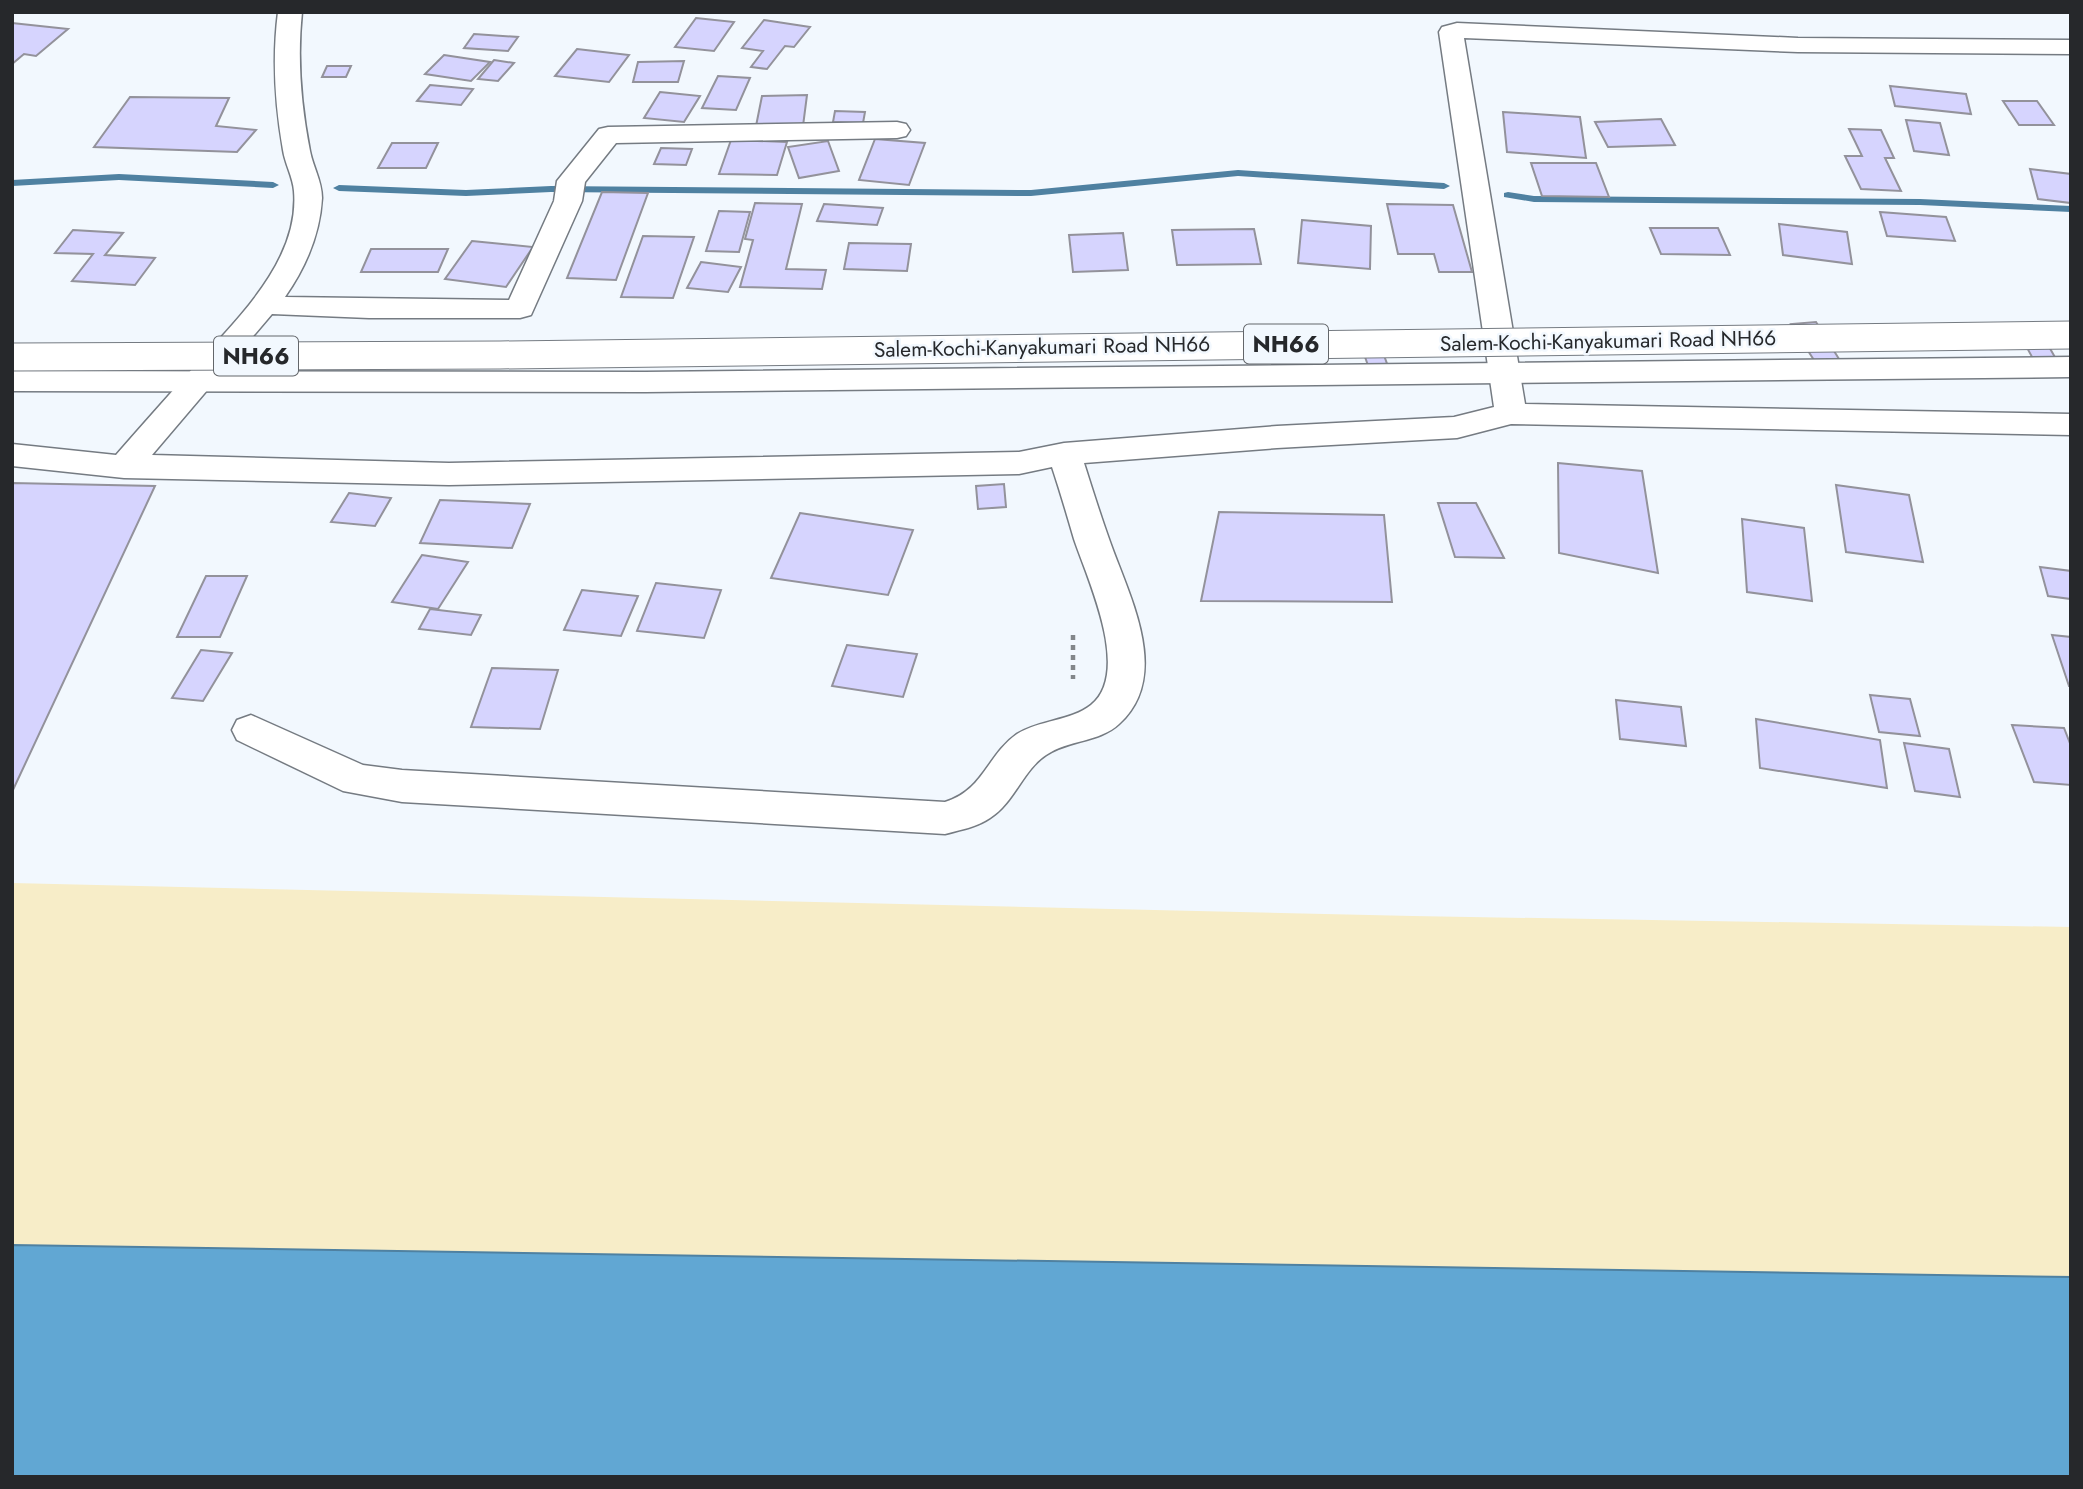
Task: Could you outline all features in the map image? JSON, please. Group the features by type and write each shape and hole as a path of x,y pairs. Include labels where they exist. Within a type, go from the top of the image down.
{"main road":[{"path":"124,467 266,305 292,262 307,205 290,112 285,47 290,12"},
{"path":"1511,414 1451,32 1454,21 1798,45 2071,47"},
{"path":"266,305 369,309 520,309 569,191 608,135 897,130"},
{"name":"Salem-Kochi-Kanyakumari Road NH66","path":"12,357 500,355 2071,335"},
{"path":"12,381 645,382 2071,367"},
{"path":"12,455 124,467 449,474 1018,463 1063,454 1277,437 1458,427 1477,420 1511,414 2071,425"},
{"path":"251,730 357,780 402,786 945,818 974,809 991,795 1014,759 1032,743 1104,715 1116,702 1123,688 1126,649 1120,616 1063,454"}],"sand":[{"path":"12,883 1413,916 2071,927 2071,1277 12,1245"}],"water":[{"path":"12,1245 2071,1277 2071,1477 12,1477"}],"building":[{"path":"696,18 734,22 714,51 675,47"},
{"path":"764,20 810,27 794,47 785,46 767,69 751,67 763,51 742,48"},
{"path":"12,23 68,29 36,56 24,54 12,64"},
{"path":"474,34 518,37 508,51 464,48"},
{"path":"577,49 629,55 609,82 555,76"},
{"path":"444,55 490,62 471,81 425,74"},
{"path":"494,60 514,63 498,81 478,79"},
{"path":"684,61 678,82 633,82 638,62"},
{"path":"327,66 351,66 346,77 322,77"},
{"path":"718,76 750,78 736,110 702,108"},
{"path":"430,85 473,89 461,105 417,101"},
{"path":"1890,86 1966,94 1971,114 1895,106"},
{"path":"660,92 700,96 684,122 644,118"},
{"path":"807,95 803,126 756,126 762,96"},
{"path":"130,97 229,98 216,126 256,130 237,152 94,147"},
{"path":"2003,101 2037,101 2054,125 2019,125"},
{"path":"835,111 865,112 863,123 833,122"},
{"path":"1503,112 1580,117 1586,158 1507,152"},
{"path":"1661,119 1675,145 1608,147 1595,122"},
{"path":"1906,120 1940,123 1949,155 1914,151"},
{"path":"1849,129 1881,130 1894,158 1885,158 1901,191 1861,189 1845,156 1862,156"},
{"path":"875,139 925,143 909,185 859,180"},
{"path":"731,140 787,142 777,175 719,174"},
{"path":"828,141 839,171 799,178 788,147"},
{"path":"392,143 438,143 426,168 378,168"},
{"path":"661,148 692,149 686,165 654,164"},
{"path":"1531,163 1596,163 1609,197 1542,196"},
{"path":"2030,169 2071,174 2071,203 2038,199"},
{"path":"602,192 648,193 616,280 567,278"},
{"path":"755,203 802,204 786,269 826,270 822,289 740,287 753,240 745,239"},
{"path":"824,204 883,208 877,225 817,221"},
{"path":"1387,204 1453,205 1472,272 1439,272 1434,254 1398,254"},
{"path":"719,211 750,212 739,252 706,251"},
{"path":"1880,212 1946,217 1955,241 1887,236"},
{"path":"1302,220 1371,226 1370,269 1298,263"},
{"path":"1779,224 1847,232 1852,264 1783,255"},
{"path":"1650,228 1718,228 1730,255 1661,254"},
{"path":"1254,229 1261,264 1177,265 1172,230"},
{"path":"73,230 123,233 105,255 155,258 135,285 72,281 93,254 55,253"},
{"path":"1123,233 1128,270 1073,272 1069,235"},
{"path":"643,236 694,237 673,298 621,297"},
{"path":"472,241 533,247 506,287 445,279"},
{"path":"849,243 911,244 907,271 844,269"},
{"path":"371,249 448,249 438,272 361,272"},
{"path":"701,262 741,267 728,292 687,288"},
{"path":"1816,322 1844,367 1819,368 1791,324"},
{"path":"2014,324 2036,324 2060,366 2037,366"},
{"path":"1377,336 1390,372 1371,374 1358,337"},
{"path":"1558,463 1642,471 1658,573 1559,553"},
{"path":"12,483 155,486 12,792"},
{"path":"1004,484 1006,507 978,509 976,486"},
{"path":"1836,485 1909,495 1923,562 1846,552"},
{"path":"349,493 391,498 375,526 331,522"},
{"path":"440,500 530,504 512,548 420,543"},
{"path":"1438,503 1476,503 1504,558 1455,557"},
{"path":"1219,512 1384,515 1392,602 1201,601"},
{"path":"800,513 913,530 888,595 771,578"},
{"path":"1742,519 1804,528 1812,601 1747,592"},
{"path":"422,555 468,562 438,609 392,602"},
{"path":"2040,567 2071,571 2071,599 2048,596"},
{"path":"206,576 247,576 220,637 177,637"},
{"path":"656,583 721,590 704,638 637,631"},
{"path":"582,590 638,596 621,636 564,630"},
{"path":"430,609 481,615 471,635 419,629"},
{"path":"2052,635 2071,637 2071,686 2069,686"},
{"path":"847,645 917,654 903,697 832,686"},
{"path":"201,650 232,653 203,701 172,698"},
{"path":"492,668 558,670 540,729 471,727"},
{"path":"1870,695 1910,699 1920,736 1879,732"},
{"path":"1616,700 1681,707 1686,746 1620,739"},
{"path":"1756,719 1880,740 1887,788 1760,768"},
{"path":"2012,725 2064,728 2071,746 2071,785 2034,782"},
{"path":"1904,743 1949,749 1960,797 1915,791"}],"waterway":[{"path":"339,188 466,193 551,189 1031,193 1238,173 1444,186"},
{"path":"12,183 119,177 273,185"},
{"path":"1508,195 1534,199 1920,202 2071,209"}]}
